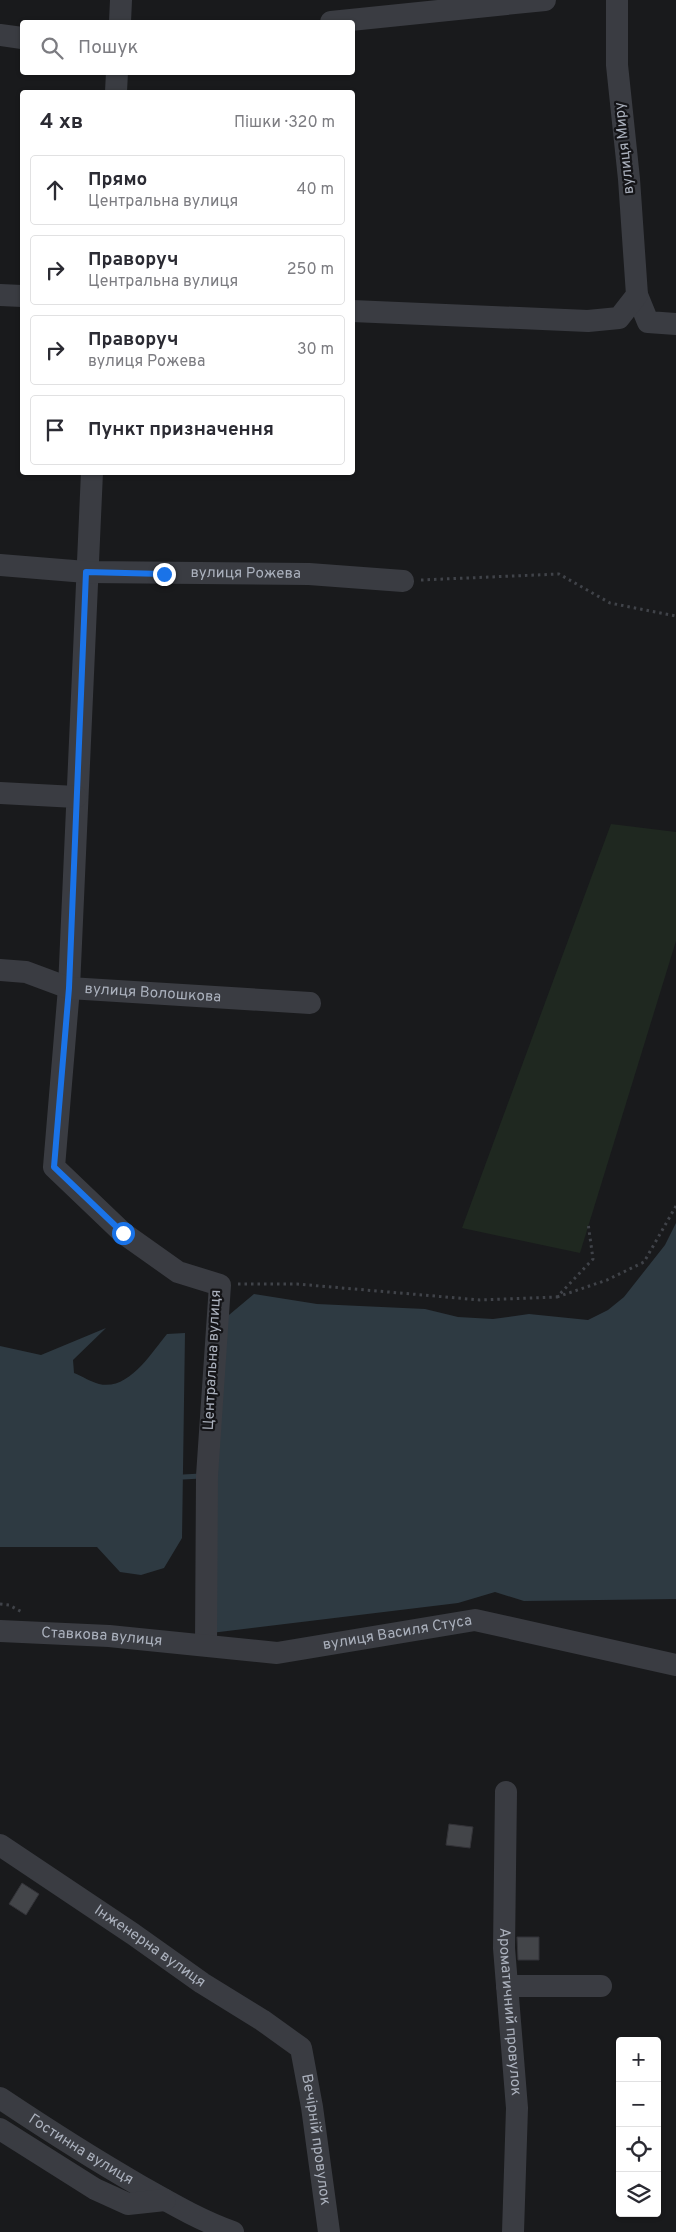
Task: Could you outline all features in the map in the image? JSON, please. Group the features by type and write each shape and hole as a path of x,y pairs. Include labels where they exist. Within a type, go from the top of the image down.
{"street":[{"path":"120,20 121,0"},
{"path":"400,0 427,6"},
{"path":"343,20 427,6 545,0"},
{"name":"вулиця Миру","path":"617,0 617,65 629,179 637,295 648,322 676,324"},
{"path":"0,35 20,38"},
{"path":"116,90 117,75"},
{"path":"0,294 20,296"},
{"path":"355,311 588,320 619,318 637,295"},
{"name":"Центральна вулиця","path":"92,475 86,572 69,988 54,1167 123,1233 178,1272 220,1284 207,1476 206,1645"},
{"name":"вулиця Рожева","path":"0,565 86,572 308,574 403,581"},
{"path":"0,793 76,797"},
{"name":"вулиця Волошкова","path":"0,970 26,972 69,988 310,1003"},
{"name":"вулиця Василя Стуса","path":"206,1645 277,1653 475,1620 676,1665"},
{"name":"Ставкова вулиця","path":"0,1631 109,1636 206,1645"},
{"name":"Ароматичний провулок","path":"506,1792 504,1948 517,2108 513,2232"},
{"name":"Інженерна вулиця","path":"0,1845 301,2048"},
{"path":"507,1986 601,1986"},
{"name":"Вечірній провулок","path":"301,2048 312,2107 329,2232"},
{"name":"Гостинна вулиця","path":"0,2098 82,2152 164,2200 197,2226 233,2232"},
{"name":"Гостинна вулиця","path":"0,2129 94,2189 128,2204 164,2200"}],"path":[{"path":"403,581 560,574 610,603 676,616"},
{"path":"220,1284 297,1284 480,1300 557,1297 607,1280 644,1262 676,1206"},
{"path":"557,1297 593,1259 588,1223"}],"shaded area":[{"path":"611,824 676,832 676,941 580,1253 462,1228"},
{"path":"676,1223 676,1599 524,1601 495,1592 458,1603 211,1633 217,1325 254,1294 317,1304 425,1309 458,1317 493,1319 529,1314 588,1320 608,1310 624,1297 665,1245"},
{"path":"106,1328 73,1360 74,1373 99,1384 110,1385 120,1382 138,1369 167,1334 185,1333 182,1538 164,1568 141,1575 120,1572 97,1547 0,1547 0,1346 41,1355"}],"building":[{"path":"449,1824 473,1827 470,1848 446,1845"},
{"path":"22,1883 39,1894 26,1915 9,1904"},
{"path":"517,1937 539,1937 539,1960 518,1960"}],"waterway":[{"path":"183,1477 201,1476"}],"route":[{"path":"123,1233 54,1167 69,988 86,572 164,574"}]}
